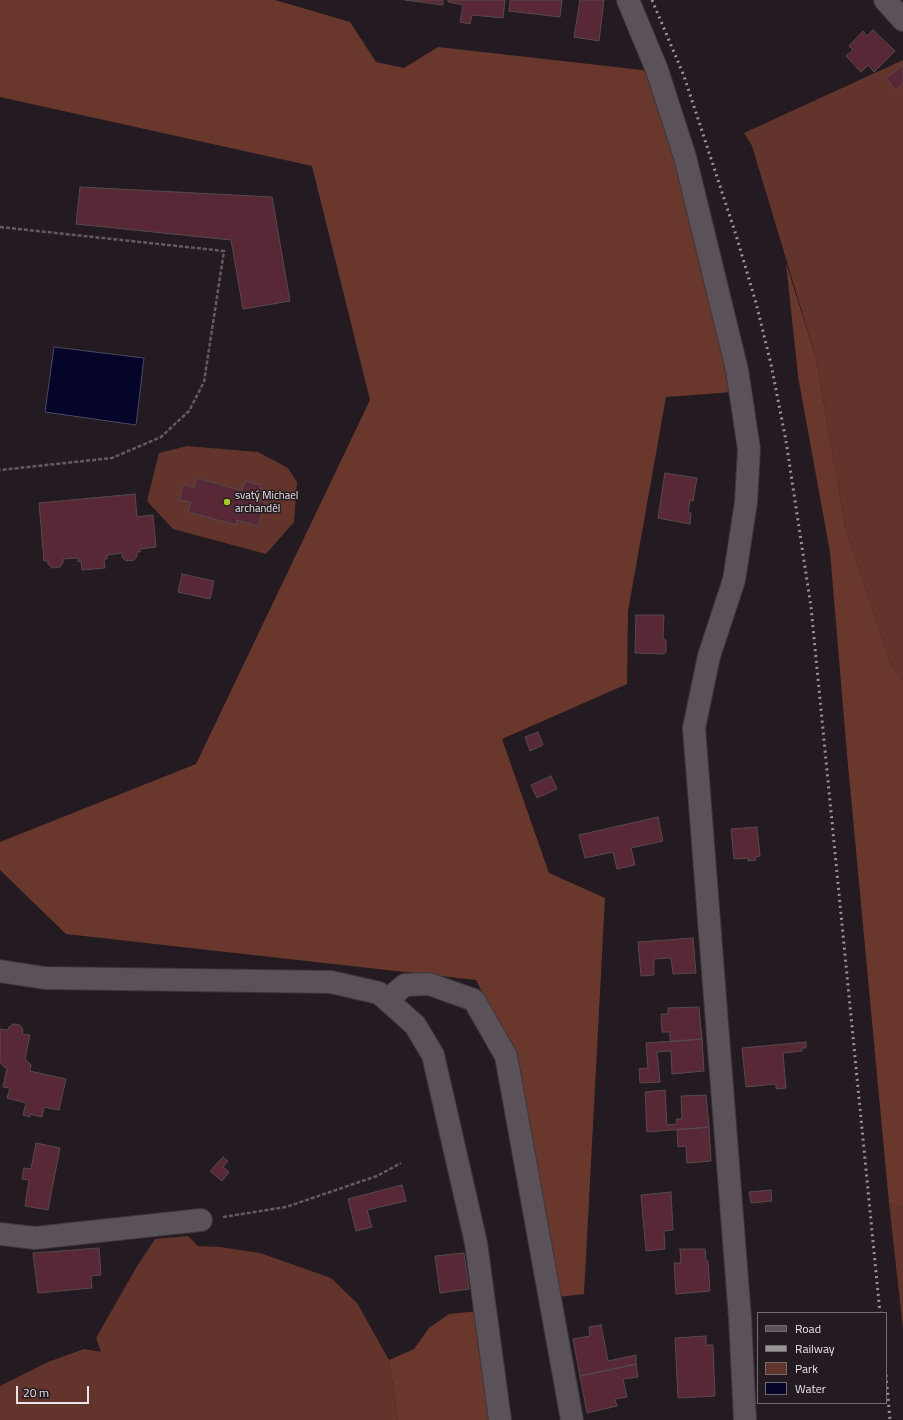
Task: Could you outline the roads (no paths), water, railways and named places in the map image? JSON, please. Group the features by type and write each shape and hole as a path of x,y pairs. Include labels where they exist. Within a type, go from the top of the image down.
{"street":[{"path":"628,0 657,70 685,157 737,370 749,449 746,502 734,580 709,656 694,728 740,1318 745,1420"},
{"path":"885,0 903,20"},
{"path":"0,971 45,978 331,982 379,993 387,1000 414,1025 433,1055 476,1243 500,1420"},
{"path":"387,1000 405,985 429,984 474,1000 506,1056 572,1420"},
{"path":"0,1234 35,1238 201,1220"}],"water":[{"path":"54,347 144,358 136,425 45,412"}],"railway":[{"path":"652,0 684,76 736,235 756,303 771,364 786,441 811,607 880,1312"},
{"path":"887,1386 890,1420"}],"place":[{"name":"svatý Michael archanděl","path":"227,502"}]}
